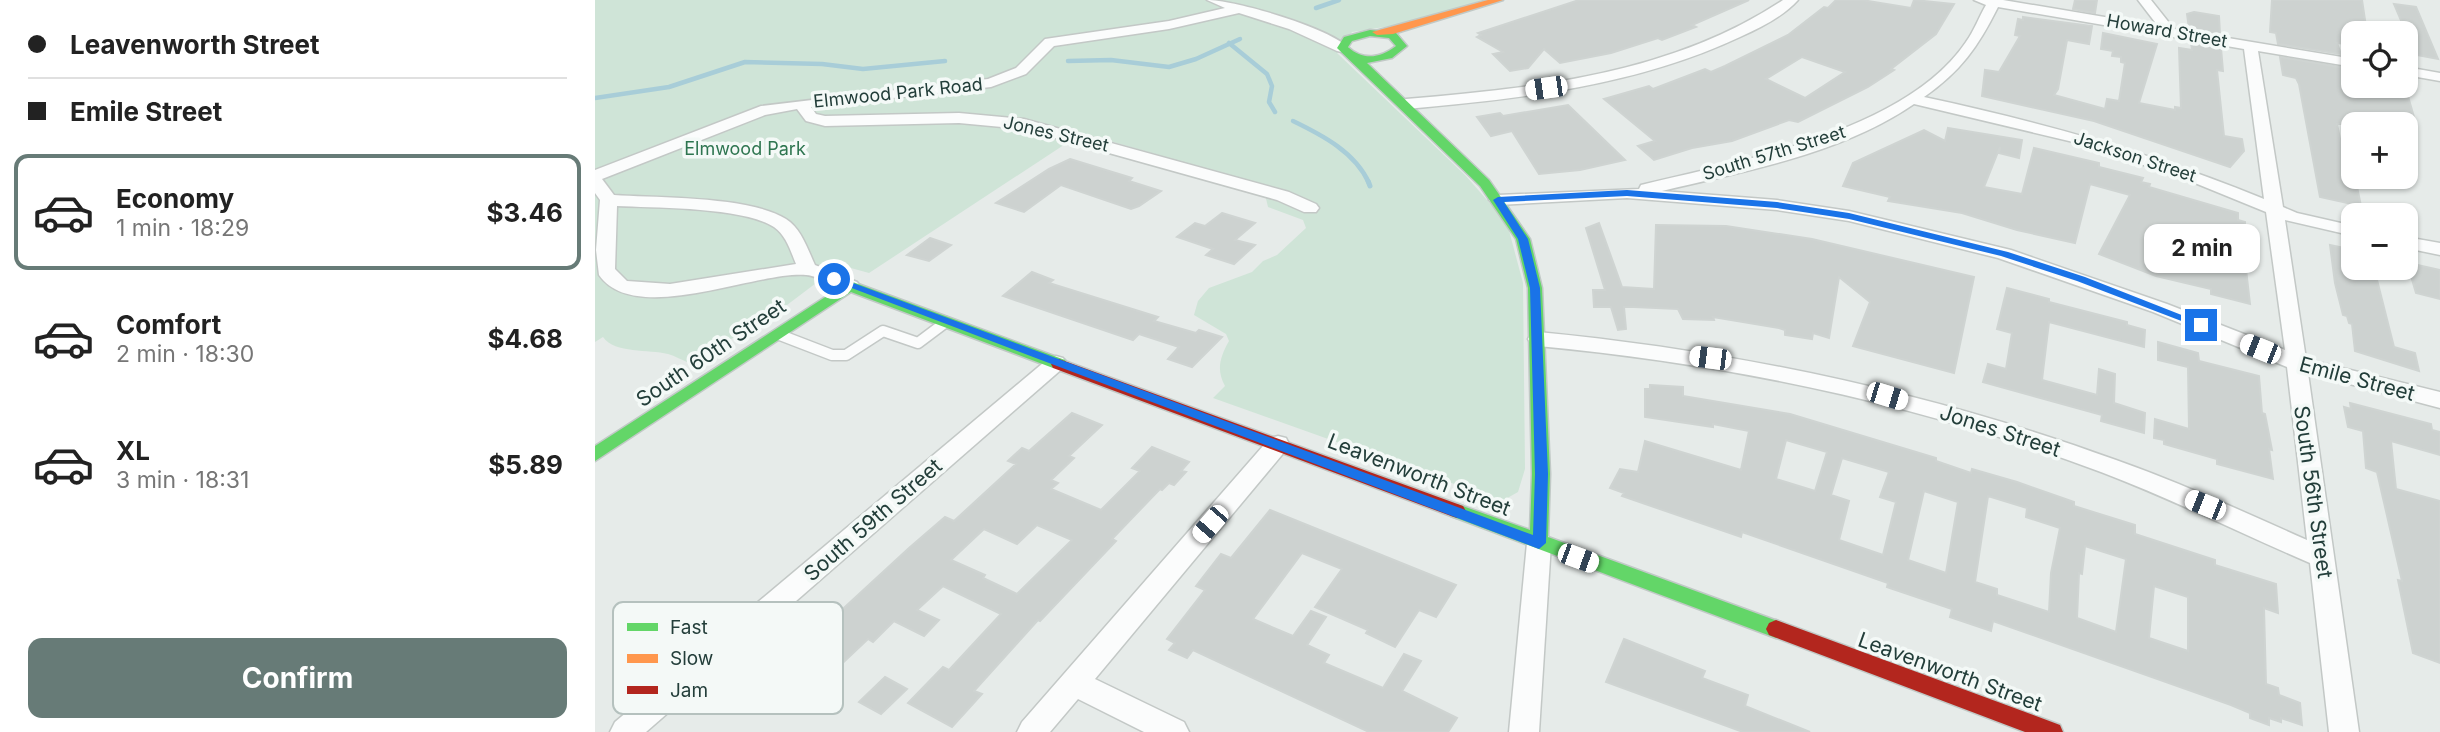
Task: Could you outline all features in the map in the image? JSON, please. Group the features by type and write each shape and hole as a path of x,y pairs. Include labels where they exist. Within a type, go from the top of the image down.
{"street":[{"name":"Elmwood Park Road","path":"1213,0 1294,26 1347,36 1370,33"},
{"path":"1498,0 1393,31 1347,39 1342,48 1406,104 1498,200 1516,225 1528,254 1535,288 1541,474 1539,543 1524,732"},
{"path":"1406,104 1546,88 1633,70 1729,37 1792,0"},
{"path":"2112,21 2137,0"},
{"path":"2144,0 2168,31"},
{"name":"Howard Street","path":"1987,1 2341,60"},
{"name":"South 57th Street","path":"1627,193 1732,169 1836,136 1911,99 1937,82 1976,42 1987,1"},
{"name":"Elmwood Park Road","path":"595,176 745,116 801,104 991,82 1021,71 1050,42 1182,22 1238,9"},
{"path":"1356,58 1376,59 1398,48 1424,27 1463,10"},
{"name":"Elmwood Park Road","path":"1294,26 1342,48"},
{"path":"1370,33 1392,35 1398,48 1391,72 1406,104"},
{"name":"South 56th Street","path":"2251,45 2323,558 2344,732"},
{"path":"2418,73 2440,77"},
{"name":"Jackson Street","path":"1911,99 2004,118 2092,142 2196,177 2292,218 2341,228"},
{"name":"Jones Street","path":"801,104 811,118 825,121 959,118 1024,124 1283,196 1310,208"},
{"path":"1732,169 1732,181 1738,192 1753,203"},
{"path":"595,182 609,200 606,268 614,282 622,286 642,290 667,290 807,269 850,286"},
{"path":"1498,200 1627,193"},
{"name":"Emile Street","path":"1627,193 1753,203 1849,216 2004,254 2160,308 2296,363 2440,401"},
{"path":"609,200 739,211 764,216 786,229 807,269"},
{"path":"2418,244 2440,249"},
{"name":"Leavenworth Street","path":"850,286 2052,732"},
{"name":"South 60th Street","path":"595,455 850,286"},
{"path":"780,332 853,306 908,307"},
{"name":"Jones Street","path":"1538,339 1630,347 1710,358 1796,374 1887,396 1995,428 2108,466 2205,505 2323,558"},
{"name":"South 59th Street","path":"777,602 1056,363"},
{"path":"1032,732 1278,444"},
{"path":"1074,683 1174,732"},
{"name":"South 59th Street","path":"625,732 646,714"}],"lane":[{"path":"780,332 840,356 883,331 918,343 946,322"}],"green space":[{"name":"Elmwood Park","path":"595,0 1483,0 1410,23 1352,32 1337,53 1466,176 1507,223 1523,283 1525,469 1518,492 1502,501 1213,398 1225,386 1220,363 1229,341 1226,334 1194,315 1198,301 1209,288 1252,272 1263,261 1277,255 1306,228 1303,220 1268,207 1263,186 1256,183 1082,133 869,273 840,265 787,305 695,361 689,363 668,354 624,349 603,337 595,342"}],"building":[{"path":"1579,0 1749,0 1692,25 1696,27 1662,40 1658,38 1611,53 1560,63 1544,49 1528,68 1510,71 1493,54 1503,52 1477,37 1481,35 1478,33"},
{"path":"1836,0 1862,0 1911,8 1914,0 1954,4 1936,34 1891,69 1894,70 1868,87 1798,122 1789,120 1732,141 1692,148 1654,160 1638,146 1655,141 1604,99 1649,86 1653,89 1705,69 1711,72 1788,35 1824,7 1828,8","holes":["1802,57 1845,72 1805,98 1766,79"]},
{"path":"2075,0 2097,0 2095,13 2073,9"},
{"path":"2272,0 2362,0 2365,21 2341,21 2341,43 2337,43 2341,54 2278,44 2276,33 2270,32"},
{"path":"2394,4 2416,7 2438,59 2418,55 2418,21 2401,21"},
{"path":"2194,12 2219,16 2220,34 2189,29 2187,14"},
{"path":"2023,17 2092,26 2089,44 2067,40 2058,89 2054,95 2105,109 2107,99 2119,101 2125,63 2121,62 2121,57 2112,56 2113,51 2101,49 2103,33 2157,44 2139,103 2175,110 2175,107 2181,108 2179,48 2192,50 2191,43 2221,48 2223,71 2217,70 2224,136 2242,139 2244,151 2230,167 2094,121 1982,96 1985,70 1999,72 2020,36 2015,35 2018,19 2023,20"},
{"path":"2280,57 2341,67 2341,98 2408,98 2413,112 2341,112 2341,124 2337,124 2341,144 2341,189 2357,189 2360,203 2320,197 2299,84 2296,78 2283,75"},
{"path":"1568,105 1625,160 1580,170 1539,174 1512,131 1491,136 1477,117 1500,113 1503,116"},
{"path":"1948,128 2022,140 2019,158 1999,153 2000,147 1984,187 2022,194 2034,148 2099,163 2099,167 2143,178 2141,182 2150,184 2149,187 2238,213 2238,220 2245,222 2244,252 2250,304 2211,294 2211,289 2156,276 2099,254 2130,195 2090,184 2075,243 2017,230 1962,213 1888,201 1890,197 1843,186 1853,163 1924,130 1945,141"},
{"path":"1070,159 1132,178 1129,181 1161,191 1131,209 1061,185 1024,212 996,203 1049,169"},
{"path":"1222,213 1255,223 1235,240 1255,245 1234,264 1206,255 1213,249 1177,237 1195,223 1205,226"},
{"path":"1599,223 1622,287 1654,289 1656,225 1726,226 1812,239 1974,277 1954,373 1853,346 1870,302 1839,277 1829,338 1813,333 1812,339 1785,335 1785,330 1779,328 1713,317 1714,320 1683,319 1678,309 1634,307 1624,307 1626,329 1618,330 1611,307 1594,307 1593,290 1605,290 1586,228"},
{"path":"930,238 951,245 929,261 907,255"},
{"path":"2330,245 2341,247 2341,280 2377,280 2394,347 2415,353 2419,371 2355,351 2352,324 2347,316 2343,315"},
{"path":"2418,265 2440,270 2440,299 2416,293 2412,280 2418,280"},
{"path":"1032,272 1053,280 1049,283 1158,317 1154,321 1222,337 1192,367 1168,359 1179,347 1139,334 1133,340 1003,296"},
{"path":"2007,288 2127,322 2127,325 2145,330 2144,347 2049,322 2042,380 2097,395 2099,369 2115,374 2114,403 2145,413 2144,433 2101,421 2102,415 1983,382 1988,364 2006,369 2012,333 1997,329"},
{"path":"2158,342 2198,353 2199,361 2259,376 2262,413 2265,414 2272,450 2269,449 2273,479 2217,464 2217,459 2164,444 2164,440 2154,438 2155,419 2189,429 2188,367 2158,360"},
{"path":"1650,385 1683,387 1683,396 1790,414 1936,458 1936,461 1971,473 1972,469 2017,482 2074,502 2074,506 2135,525 2135,534 2215,560 2215,565 2276,584 2278,613 2264,608 2266,684 2278,688 2279,695 2300,703 2302,725 2281,718 2281,722 2269,718 2269,725 2250,718 2250,713 2231,705 1993,621 1991,631 1950,617 1952,609 1887,587 1888,583 1742,532 1741,537 1622,496 1624,493 1610,488 1620,469 1638,472 1645,441 1741,470 1749,431 1713,424 1713,427 1645,417 1645,389 1650,389","holes":["1786,440 1827,452 1815,491 1776,479","1842,458 1889,472 1880,497 1896,502 1883,555 1839,540 1849,501 1831,495","1924,491 1958,502 1946,573 1908,560","1988,496 2027,508 2026,517 2060,528 2051,573 2049,612 1997,595 1997,589 1975,582","2085,546 2126,559 2116,632 2077,618 2079,573 2082,574","2154,586 2188,597 2188,651 2149,638"]},
{"path":"2350,403 2431,424 2432,430 2440,432 2440,455 2391,441 2396,489 2440,501 2440,663 2413,653 2398,580 2402,581 2377,472 2366,468 2363,431 2348,427 2344,407 2351,409"},
{"path":"1072,413 1102,425 1069,456 1074,458 1051,480 1058,483 1051,489 1101,510 1140,471 1132,468 1152,447 1189,462 1181,471 1186,472 1174,485 1169,483 1160,489 1112,539 1116,541 1040,621 1038,620 974,691 982,694 952,727 908,703 943,667 949,670 1001,614 943,586 917,610 939,620 924,636 894,621 873,642 868,639 843,663 843,609 945,517 954,521 1016,464 1008,461 1022,448 1029,451","holes":["1037,525 1072,540 1017,594 983,578 985,575 951,560 984,529 1017,544"]},
{"path":"1270,510 1456,585 1436,617 1419,610 1395,647 1366,633 1368,630 1315,607 1342,569 1302,553 1253,619 1293,636 1311,611 1326,617 1307,645 1329,655 1324,663 1383,688 1404,654 1421,661 1402,691 1457,718 1448,732 1369,732 1193,650 1187,658 1169,650 1175,643 1167,639 1205,590 1196,586 1221,554 1231,558"},
{"path":"1624,639 1705,671 1702,678 1748,695 1745,706 1810,732 1743,732 1606,682"},
{"path":"885,677 907,689 881,714 859,702"}],"waterway":[{"path":"1316,8 1339,0"},
{"path":"1230,44 1240,39"},
{"path":"1068,61 1111,60 1169,67 1196,59 1230,44"},
{"path":"1230,44 1267,74 1272,86 1269,102 1275,112"},
{"path":"595,98 669,87 745,62 822,64 863,69 945,61"},
{"path":"1293,121 1346,153 1368,182"},
{"path":"1368,182 1370,186"}],"traffic: fast":[{"path":"1370,33 1392,35 1402,46 1388,56 1372,60 1356,58 1342,48 1348,39 1370,33"},
{"path":"1356,58 1485,183 1523,239 1535,288 1541,474 1539,543"},
{"path":"595,455 850,286 1059,364"},
{"path":"1457,511 1776,629"}],"traffic: slow":[{"path":"1377,32 1393,31 1498,0"}],"traffic: jam":[{"path":"1059,364 1457,511"},
{"path":"1776,629 2052,732"}],"route":[{"path":"834,279 1539,543 1541,474 1535,288 1523,239 1498,200 1627,193 1777,205 1849,216 1912,229 2004,254 2081,279 2201,325"}]}
